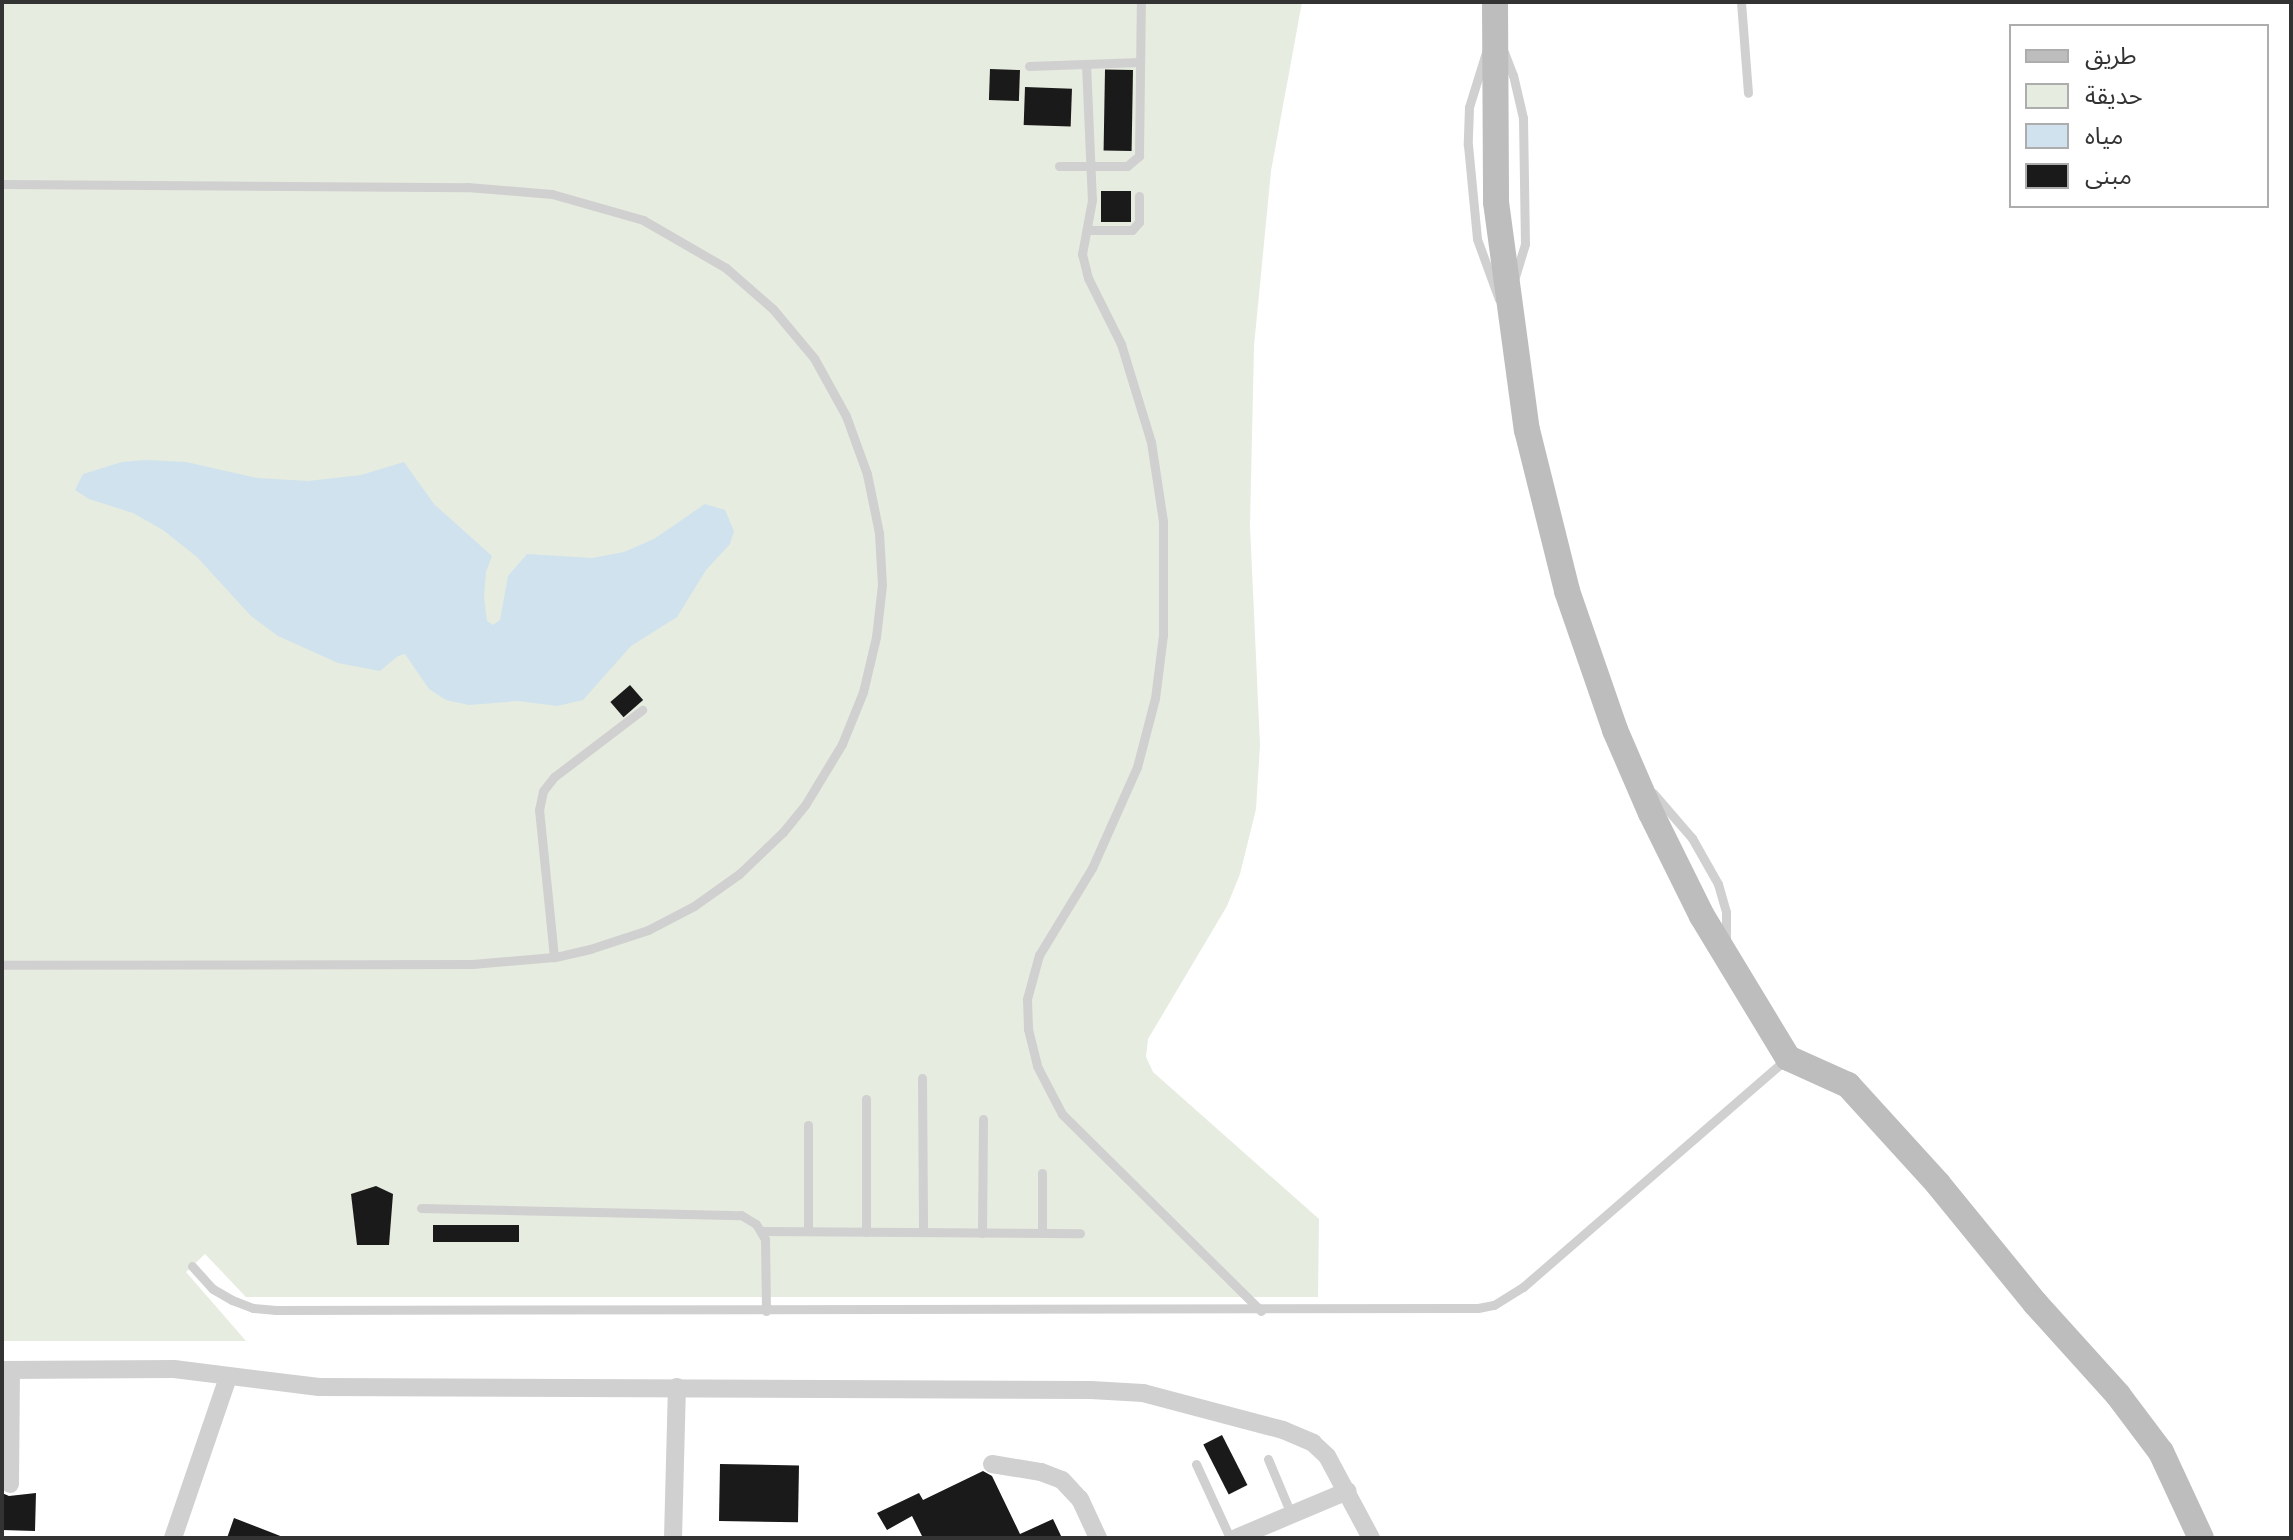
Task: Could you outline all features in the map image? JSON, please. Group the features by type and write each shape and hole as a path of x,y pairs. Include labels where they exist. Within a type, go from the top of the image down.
{"street":[{"path":"1496,4 1493,143 1508,304 1527,430 1567,591 1635,778 1675,865 1724,954 1788,1058 1848,1085 1938,1184 2027,1294 2118,1395 2161,1452 2201,1538"},
{"path":"10,1484 7,1370 161,1368 319,1387 677,1387 1143,1393 1297,1435 1327,1456 1371,1538"},
{"path":"173,1538 228,1377"},
{"path":"673,1538 677,1387"},
{"path":"992,1464 1041,1472 1062,1480 1080,1499 1098,1538"},
{"path":"1233,1538 1347,1491"}],"lane":[{"path":"1059,166 1127,166 1139,156 1141,2"},
{"path":"1741,2 1748,93"},
{"path":"1029,66 1140,62"},
{"path":"1086,64 1092,200 1082,254 1084,267 1130,368 1156,467 1165,562 1163,635 1155,698 1137,767 1092,868 1039,955 1027,999 1028,1029 1037,1066 1062,1114 1261,1311"},
{"path":"2,184 435,185 552,194 583,200 643,220 699,250 773,309 814,358 846,416 857,445 874,503 882,585 876,637 863,692 848,731 805,805 783,832 739,874 694,906 648,930 554,957 428,965 2,965"},
{"path":"1087,230 1132,230 1139,222 1139,196"},
{"path":"554,957 539,819 543,791 554,777 642,710"},
{"path":"192,1266 213,1289 232,1300 253,1308 276,1310 1261,1311 1478,1308 1510,1297 1788,1058"},
{"path":"922,1078 923,1232"},
{"path":"866,1099 866,1232"},
{"path":"982,1233 983,1119"},
{"path":"808,1125 808,1231"},
{"path":"1042,1173 1042,1233"},
{"path":"421,1208 733,1214 749,1218 761,1231 766,1248 766,1311"},
{"path":"761,1231 1080,1233"},
{"path":"1268,1459 1291,1514"},
{"path":"1196,1464 1233,1538"}],"green space":[{"path":"2,2 1302,2 1271,171 1254,346 1250,526 1260,745 1256,809 1240,874 1227,906 1148,1039 1146,1057 1153,1072 1319,1219 1318,1297 246,1297 205,1254 186,1272 246,1341 2,1341"}],"water":[{"path":"122,462 186,462 257,478 308,481 361,475 404,462 434,504 492,556 486,572 484,597 487,621 493,625 500,620 508,576 527,554 592,558 624,552 654,539 705,504 725,510 734,531 730,544 706,570 677,617 631,646 583,700 557,706 518,701 469,705 446,700 429,689 405,654 380,671 338,663 278,636 251,616 197,557 163,530 133,513 89,499 75,490 83,474"}],"building":[{"path":"990,69 1020,70 1019,101 989,100"},
{"path":"1105,70 1133,70 1132,151 1104,150"},
{"path":"1025,87 1072,89 1071,127 1024,125"},
{"path":"1101,191 1131,191 1131,222 1101,222"},
{"path":"630,685 643,700 623,717 610,702"},
{"path":"376,1186 393,1194 389,1245 357,1245 351,1194"},
{"path":"433,1225 519,1225 519,1242 433,1242"},
{"path":"1222,1435 1247,1485 1229,1494 1203,1445"},
{"path":"720,1464 799,1465 798,1522 719,1521"},
{"path":"983,1471 992,1476 1020,1534 1053,1519 1062,1538 923,1538 912,1516 887,1530 877,1513 919,1493 923,1500"},
{"path":"2,1493 9,1496 36,1493 35,1531 2,1530"},
{"path":"234,1518 283,1537 283,1538 227,1538"}]}
